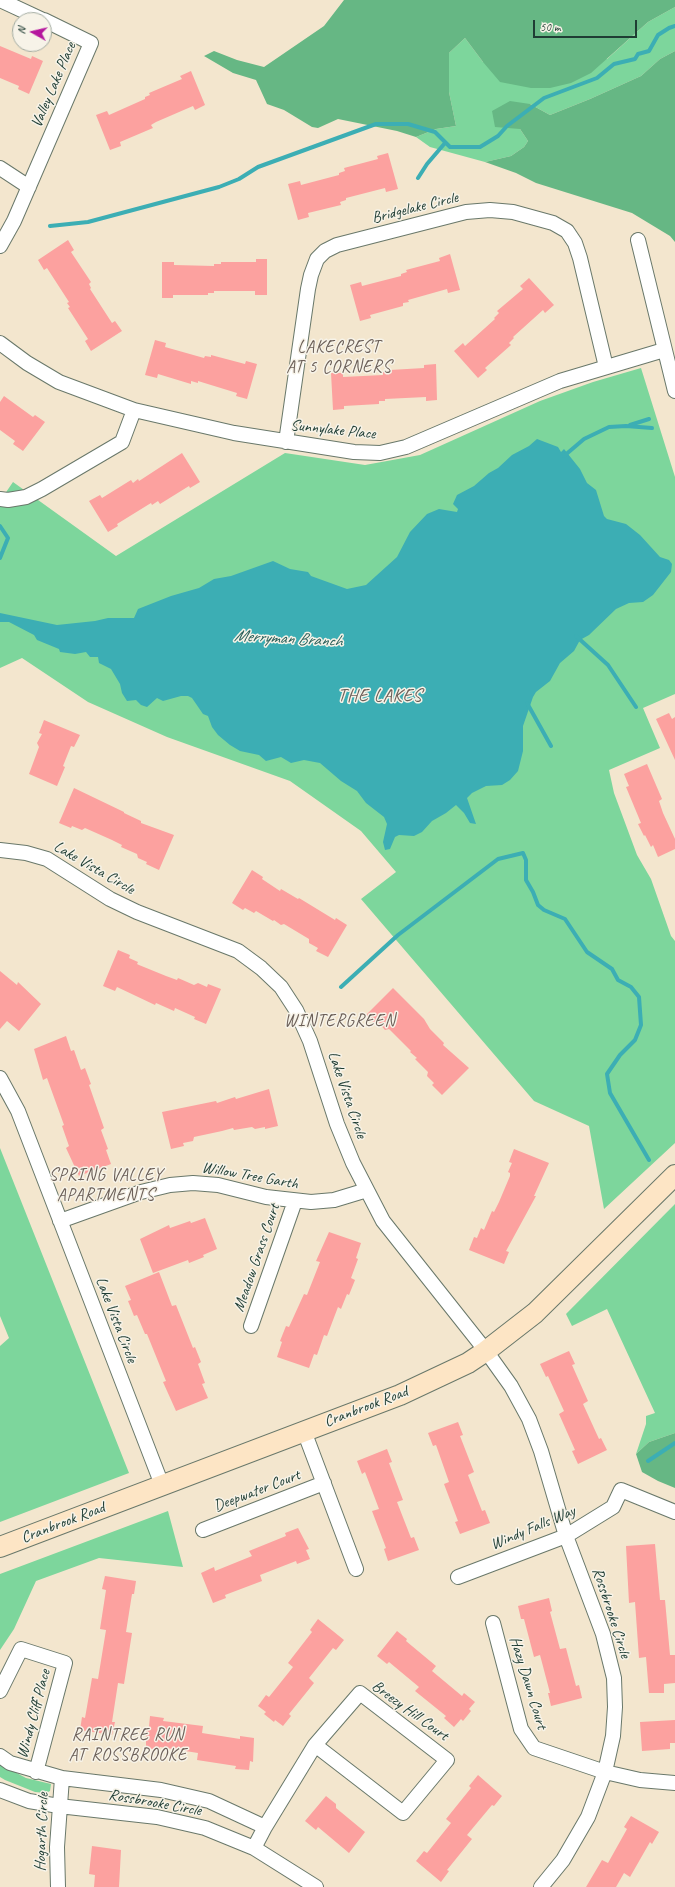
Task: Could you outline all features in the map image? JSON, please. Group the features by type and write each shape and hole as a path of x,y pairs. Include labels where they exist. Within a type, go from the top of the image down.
{"street":[{"name":"Valley Lake Place","path":"0,0 26,12"},
{"name":"Valley Lake Place","path":"0,246 92,43 52,24"},
{"path":"0,168 28,187"},
{"name":"Bridgelake Circle","path":"286,442 308,289 317,259 325,251 337,245 466,212 490,210 514,212 553,223 567,231 575,243 580,258 606,367"},
{"path":"638,240 675,391"},
{"name":"Sunnylake Place","path":"0,343 59,382 134,410 234,433 354,452 380,453 406,447 560,382 664,350"},
{"path":"0,500 26,497 122,442 134,410"},
{"name":"Lake Vista Circle","path":"0,850 26,853 47,859 110,899 137,912 238,950 261,968 281,987 296,1010 310,1040 337,1124 353,1163 383,1221 486,1351"},
{"name":"Lake Vista Circle","path":"0,1078 18,1112 162,1485"},
{"name":"Cranbrook Road","path":"0,1547 425,1384 468,1363 486,1351 534,1313 675,1175"},
{"name":"Willow Tree Garth","path":"60,1221 141,1192 170,1185 193,1183 218,1185 266,1197 295,1201 334,1200 367,1190"},
{"name":"Meadow Grass Court","path":"251,1326 295,1201"},
{"name":"Rossbrooke Circle","path":"486,1351 512,1386 529,1418 541,1452 566,1536 603,1634 614,1678 616,1708 613,1736 605,1772 588,1817 563,1860 541,1887"},
{"name":"Deepwater Court","path":"304,1431 356,1569"},
{"name":"Deepwater Court","path":"203,1530 324,1483"},
{"name":"Windy Falls Way","path":"458,1577 566,1536 613,1507 620,1490 675,1512"},
{"name":"Hazy Dawn Court","path":"493,1623 521,1730 534,1748 542,1752 605,1772 640,1780 675,1783"},
{"name":"Windy Cliff Place","path":"0,1691 20,1649 65,1663 36,1772"},
{"name":"Breezy Hill Court","path":"254,1848 265,1827 315,1745 360,1693 447,1760 403,1813 315,1745"},
{"name":"Windy Cliff Place","path":"0,1756 10,1763 36,1772 62,1778 161,1790 209,1801 265,1827"},
{"name":"Hogarth Circle","path":"58,1887 56,1847 62,1778"},
{"name":"Rossbrooke Circle","path":"0,1790 29,1801 59,1806 157,1816 205,1828 254,1848 316,1887"}],"green space":[{"path":"344,0 675,0 675,7 648,22 591,73 571,83 550,88 531,88 500,82 465,38 449,53 449,92 456,126 436,129 416,137 397,131 338,119 318,128 312,127 284,110 267,104 256,80 233,73 204,56 214,51 237,60 264,67 324,26"},
{"path":"675,7 675,51 660,59 641,76 550,115 530,104 520,129 528,141 524,147 511,156 485,162 430,147 416,137 436,129 456,126 449,92 449,53 465,38 483,62 607,59 648,22"},
{"path":"675,51 675,242 670,236 632,213 536,183 516,173 485,162 511,156 524,147 528,141 520,129 495,127 492,111 510,101 530,104 550,115 641,76 660,59"},
{"path":"641,368 675,477 675,694 643,708 660,748 609,770 614,793 637,855 651,879 671,936 675,941 675,1143 604,1209 589,1126 534,1101 361,899 396,872 361,831 290,781 167,737 88,702 22,658 0,668 0,501 13,482 116,556 285,453 365,465 420,455 540,401 593,382"},
{"path":"0,1148 129,1473 0,1522 0,1346 9,1338 0,1316"},
{"path":"675,1204 675,1433 649,1442 636,1454 646,1424 646,1416 655,1413 607,1309 572,1326 566,1314"},
{"path":"675,1433 675,1488 642,1472 636,1454 649,1442"},
{"path":"168,1511 183,1567 99,1558 36,1581 14,1629 0,1650 0,1574"},
{"path":"0,1764 26,1778 51,1784 50,1791 46,1793 35,1792 5,1780 0,1777"}],"water":[{"path":"537,439 558,447 561,452 564,449 580,469 587,483 596,490 604,516 607,519 626,524 640,535 660,557 669,560 672,564 671,572 653,595 643,602 629,603 616,609 589,635 580,640 574,651 560,663 550,681 536,692 523,726 523,751 518,771 510,780 502,785 486,786 472,793 467,798 476,824 470,823 464,813 456,805 432,821 422,832 414,836 399,835 395,837 390,849 385,850 383,842 387,824 384,817 366,803 357,791 341,781 320,763 304,760 291,763 281,757 266,761 259,755 240,751 218,735 212,727 208,716 203,714 192,698 188,696 181,696 163,701 157,698 147,707 141,705 136,700 127,701 122,693 120,684 111,669 99,663 98,657 90,657 86,652 75,654 60,652 59,649 37,640 34,635 9,622 0,622 0,613 57,625 95,621 108,618 134,618 138,609 171,596 199,588 214,579 231,576 273,561 290,569 308,572 311,576 347,589 366,585 397,557 410,532 427,514 439,509 457,512 458,509 453,504 457,495 474,486 489,473 498,468 512,455 529,446"}],"building":[{"path":"0,46 31,59 32,56 43,61 29,94 18,89 19,86 0,78"},
{"path":"191,71 205,105 195,110 193,106 156,122 151,125 153,128 120,142 121,146 110,150 96,115 107,111 109,115 145,99 145,97 150,95 149,93 182,79 180,76"},
{"path":"388,153 398,189 386,192 385,188 346,198 346,200 340,202 341,205 308,213 309,217 298,220 288,184 300,181 301,185 339,175 339,173 345,171 344,168 378,159 377,156"},
{"path":"68,240 74,250 71,252 91,282 89,284 90,289 112,323 115,321 122,331 91,351 85,341 88,339 68,308 70,307 67,303 69,302 47,268 44,270 38,260"},
{"path":"450,254 460,290 448,293 447,289 408,300 409,302 403,303 403,306 370,315 371,318 360,321 350,285 361,282 362,286 401,276 401,274 407,272 406,270 440,261 439,258"},
{"path":"256,259 267,259 267,295 255,295 255,291 214,291 214,293 208,293 208,295 173,295 173,298 162,298 162,262 174,262 174,265 214,266 214,264 221,264 221,262 256,262"},
{"path":"529,278 554,305 545,313 543,310 513,337 514,338 509,343 511,345 485,368 487,370 478,378 454,351 463,343 465,346 495,319 494,318 499,313 497,311 523,289 520,286"},
{"path":"155,340 166,343 165,347 204,358 205,356 211,357 211,355 245,364 246,361 257,364 247,399 236,396 237,393 198,381 198,383 191,381 191,384 158,374 157,378 145,375"},
{"path":"436,364 437,400 426,401 426,397 385,399 385,401 379,401 379,404 344,406 344,409 333,410 331,373 343,373 343,377 383,375 383,372 390,372 390,370 424,368 424,365"},
{"path":"4,396 33,417 35,415 45,422 23,451 13,444 15,441 0,430 0,402"},
{"path":"182,453 200,482 190,488 189,486 160,504 158,501 152,505 151,503 117,524 118,526 108,532 89,501 100,495 102,498 131,480 133,483 138,479 139,481"},
{"path":"669,713 672,719 675,717 675,760 656,719"},
{"path":"44,720 80,735 74,747 71,746 63,766 65,767 57,786 29,774 39,747 37,743 42,734 39,733"},
{"path":"647,764 662,799 659,801 663,813 675,839 675,849 658,857 653,845 651,847 638,824 641,823 626,787 629,786 624,774"},
{"path":"74,788 124,812 141,821 141,823 174,835 159,870 146,864 147,862 138,858 137,854 121,847 122,845 112,840 85,828 82,830 72,826 71,828 59,823"},
{"path":"252,870 280,891 281,889 298,899 299,898 335,920 336,918 347,925 328,957 316,951 318,948 309,943 309,939 284,924 281,925 256,911 254,913 245,908 243,910 232,903"},
{"path":"118,950 130,955 129,958 138,962 137,964 166,976 177,980 178,978 194,985 198,983 207,987 208,984 221,989 206,1024 175,1008 174,1011 156,1003 155,1005 117,987 115,991 103,986"},
{"path":"0,971 17,985 18,982 41,1004 19,1031 7,1021 0,1029"},
{"path":"393,988 424,1019 430,1029 444,1043 443,1045 469,1068 442,1095 432,1085 434,1083 427,1076 428,1072 415,1059 417,1058 410,1052 411,1051 389,1029 385,1030 378,1022 375,1024 366,1015"},
{"path":"66,1036 71,1051 74,1050 81,1070 85,1068 91,1084 89,1085 104,1128 101,1130 108,1149 106,1150 111,1164 79,1176 66,1148 69,1146 62,1126 64,1125 47,1078 43,1080 34,1049"},
{"path":"269,1089 278,1126 265,1129 265,1127 255,1129 252,1127 234,1130 233,1128 194,1137 193,1141 183,1143 184,1146 171,1149 162,1112 216,1101 217,1103 235,1097 236,1099"},
{"path":"514,1149 549,1163 534,1196 536,1196 506,1251 509,1252 504,1264 469,1250 474,1237 477,1238 481,1228 484,1230 492,1211 494,1212 499,1202 510,1176 510,1173 508,1172 512,1163 509,1162"},
{"path":"205,1218 217,1249 203,1255 204,1257 189,1263 188,1260 153,1273 140,1239 169,1225 170,1228 190,1221 191,1223"},
{"path":"329,1232 361,1243 356,1258 358,1259 351,1278 355,1280 349,1295 347,1294 341,1309 338,1307 327,1336 324,1335 317,1355 314,1354 309,1368 277,1357 282,1342 280,1341 286,1326 289,1327 304,1294 307,1295 320,1262 316,1261"},
{"path":"159,1272 172,1306 176,1305 193,1348 195,1347 201,1362 198,1364 205,1383 202,1384 208,1398 176,1411 163,1382 166,1381 147,1334 145,1334 137,1315 134,1316 128,1301 131,1300 125,1286"},
{"path":"569,1351 575,1364 572,1365 588,1401 583,1404 599,1439 601,1438 607,1450 578,1464 572,1451 575,1450 559,1414 564,1411 548,1376 546,1377 540,1364"},
{"path":"458,1422 463,1435 460,1436 474,1472 468,1475 482,1511 485,1510 490,1523 460,1534 455,1522 458,1521 444,1484 449,1482 436,1445 433,1446 428,1433"},
{"path":"387,1449 392,1462 389,1463 403,1500 397,1502 411,1538 414,1537 419,1550 388,1561 384,1549 386,1548 372,1511 379,1509 365,1472 362,1474 357,1461"},
{"path":"298,1528 309,1549 306,1550 310,1559 297,1564 296,1561 260,1575 262,1581 225,1595 226,1598 213,1603 201,1573 214,1567 215,1571 252,1556 249,1551 286,1536 285,1533"},
{"path":"655,1544 660,1600 665,1600 670,1655 675,1655 675,1683 664,1684 664,1693 649,1693 646,1657 639,1658 635,1602 629,1603 626,1546"},
{"path":"105,1576 136,1581 134,1594 132,1594 126,1632 132,1633 124,1684 118,1683 112,1722 115,1722 112,1735 80,1730 82,1717 85,1718 92,1678 98,1679 106,1630 100,1629 106,1590 102,1589"},
{"path":"549,1598 552,1611 550,1612 560,1649 566,1648 576,1686 579,1685 582,1698 551,1706 548,1693 550,1693 540,1655 534,1657 524,1619 521,1619 518,1606"},
{"path":"318,1619 344,1640 336,1650 333,1648 309,1678 314,1683 289,1714 291,1716 283,1726 275,1720 274,1722 264,1714 266,1712 258,1706 266,1695 269,1697 293,1667 288,1663 312,1632 310,1630"},
{"path":"397,1631 407,1639 406,1641 436,1666 432,1671 462,1696 464,1693 475,1702 469,1709 471,1711 463,1721 461,1719 454,1727 444,1718 446,1716 415,1691 419,1687 389,1662 387,1664 377,1656"},
{"path":"150,1716 164,1718 163,1721 203,1726 202,1733 240,1739 240,1736 254,1738 253,1762 250,1761 249,1770 235,1769 236,1766 197,1760 198,1753 160,1747 159,1750 146,1748 146,1727 149,1727"},
{"path":"675,1720 675,1743 670,1743 670,1749 642,1751 640,1722"},
{"path":"478,1775 502,1796 494,1806 492,1805 467,1835 472,1839 447,1870 449,1871 441,1882 416,1861 424,1851 427,1853 451,1823 446,1819 471,1788 469,1786"},
{"path":"326,1796 336,1804 336,1808 365,1832 349,1853 318,1827 316,1830 305,1821"},
{"path":"631,1816 659,1832 652,1844 650,1842 630,1877 624,1873 616,1887 586,1887 602,1860 608,1863 627,1829 624,1827"},
{"path":"92,1846 121,1850 119,1887 94,1887 95,1875 89,1874"}],"waterway":[{"path":"50,226 88,222 219,187 239,179 258,167 376,124 408,124 435,132 450,147 480,147 498,136 507,126 544,98 597,78 614,64 635,59 638,54 649,51 658,35 675,26"},
{"path":"418,178 427,164 445,143"},
{"name":"Merryman Branch","path":"630,425 649,419"},
{"name":"Merryman Branch","path":"564,456 584,439 609,427 626,426 652,428"},
{"path":"0,526 8,538 0,558"},
{"path":"576,636 608,665 636,707"},
{"path":"527,703 551,746"},
{"path":"341,987 398,935 498,859 523,853 526,860 526,880 538,905 544,910 565,919 587,952 612,969 618,980 631,987 639,997 641,1025 635,1040 620,1055 607,1074 610,1093 649,1160"},
{"path":"648,1461 675,1443"}],"district":[{"name":"LAKECREST AT 5 CORNERS","path":"339,358"},
{"name":"THE LAKES","path":"380,696"},
{"name":"WINTERGREEN","path":"340,1022"},
{"name":"SPRING VALLEY APARTMENTS","path":"106,1186"},
{"name":"RAINTREE RUN AT ROSSBROOKE","path":"128,1746"}]}
